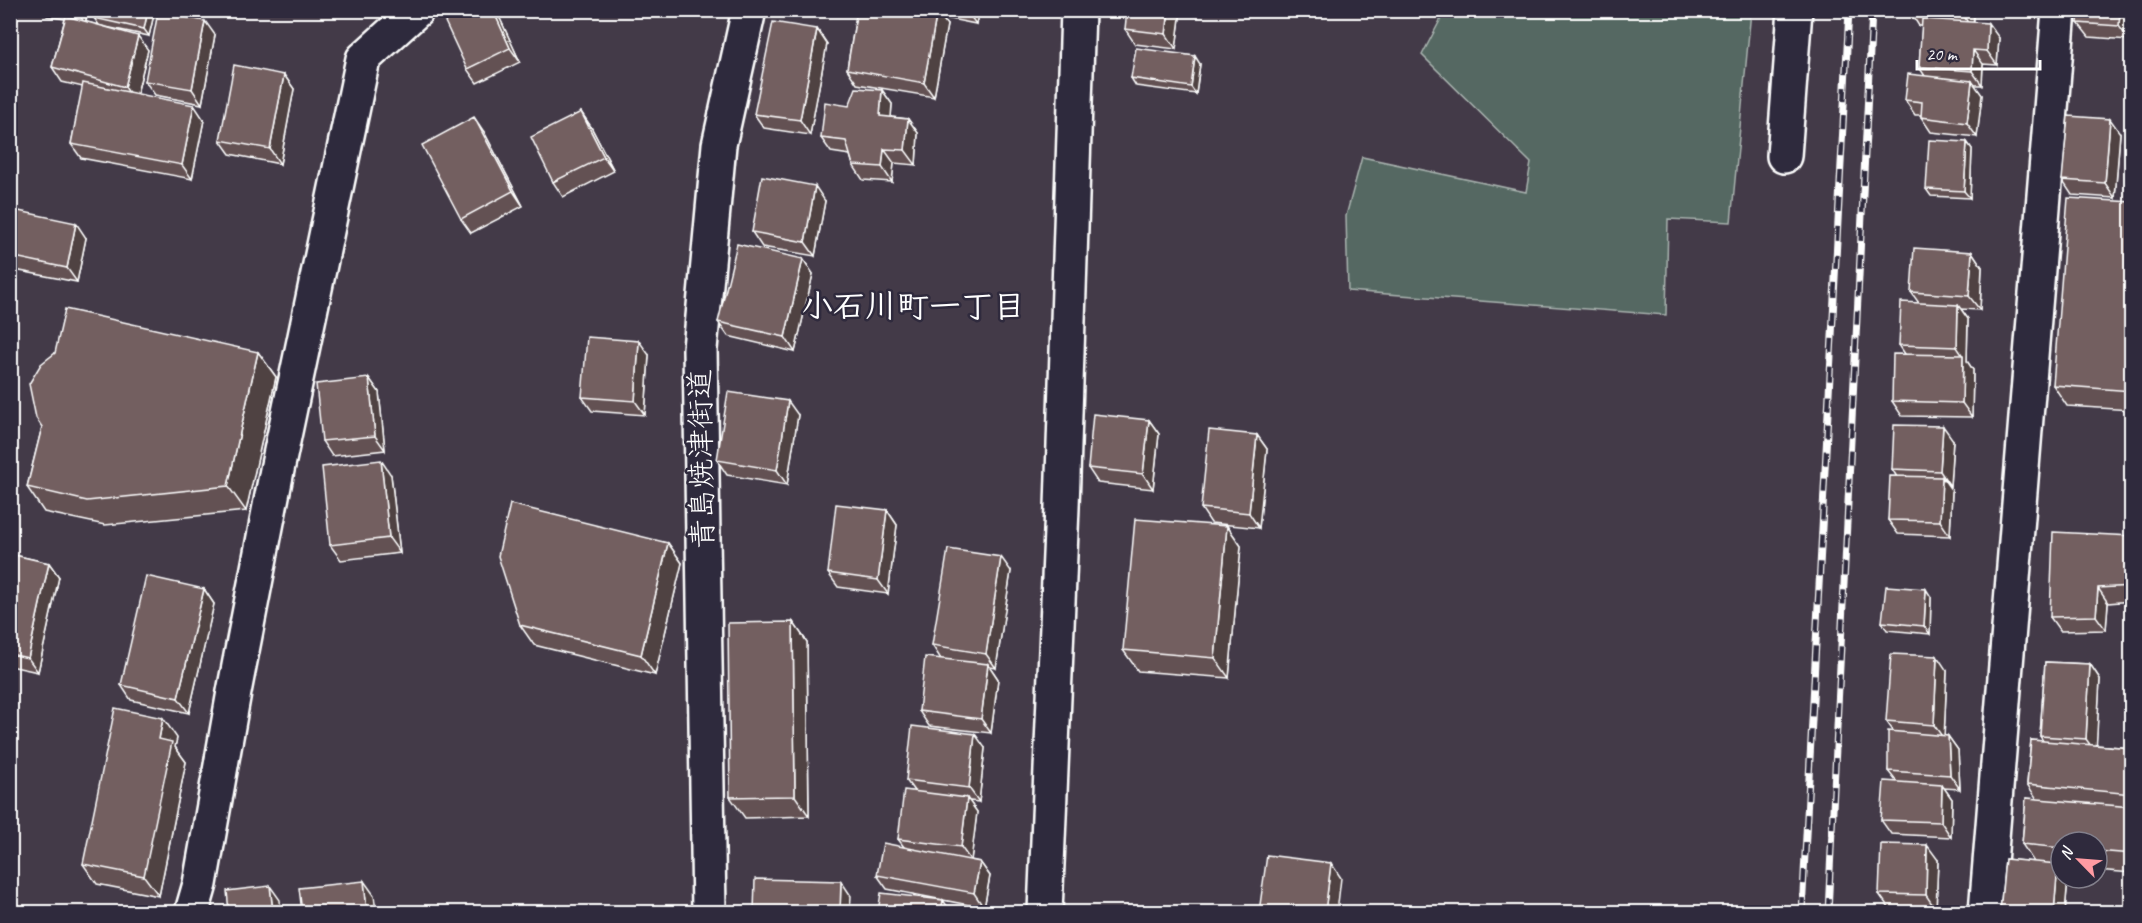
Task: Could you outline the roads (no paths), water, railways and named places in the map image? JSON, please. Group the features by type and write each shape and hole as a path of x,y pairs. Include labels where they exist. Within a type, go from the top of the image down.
{"street":[{"path":"192,912 200,884 275,482 363,59 417,10"},
{"name":"青島焼津街道","path":"709,912 700,350 719,145 749,10"},
{"path":"1045,912 1062,507 1078,10"},
{"path":"1784,156 1795,10"},
{"path":"1986,912 2059,10"}],"railway":[{"path":"1802,912 1849,10"},
{"path":"1828,912 1872,10"}],"district":[{"name":"小石川町一丁目","path":"913,306"}]}
